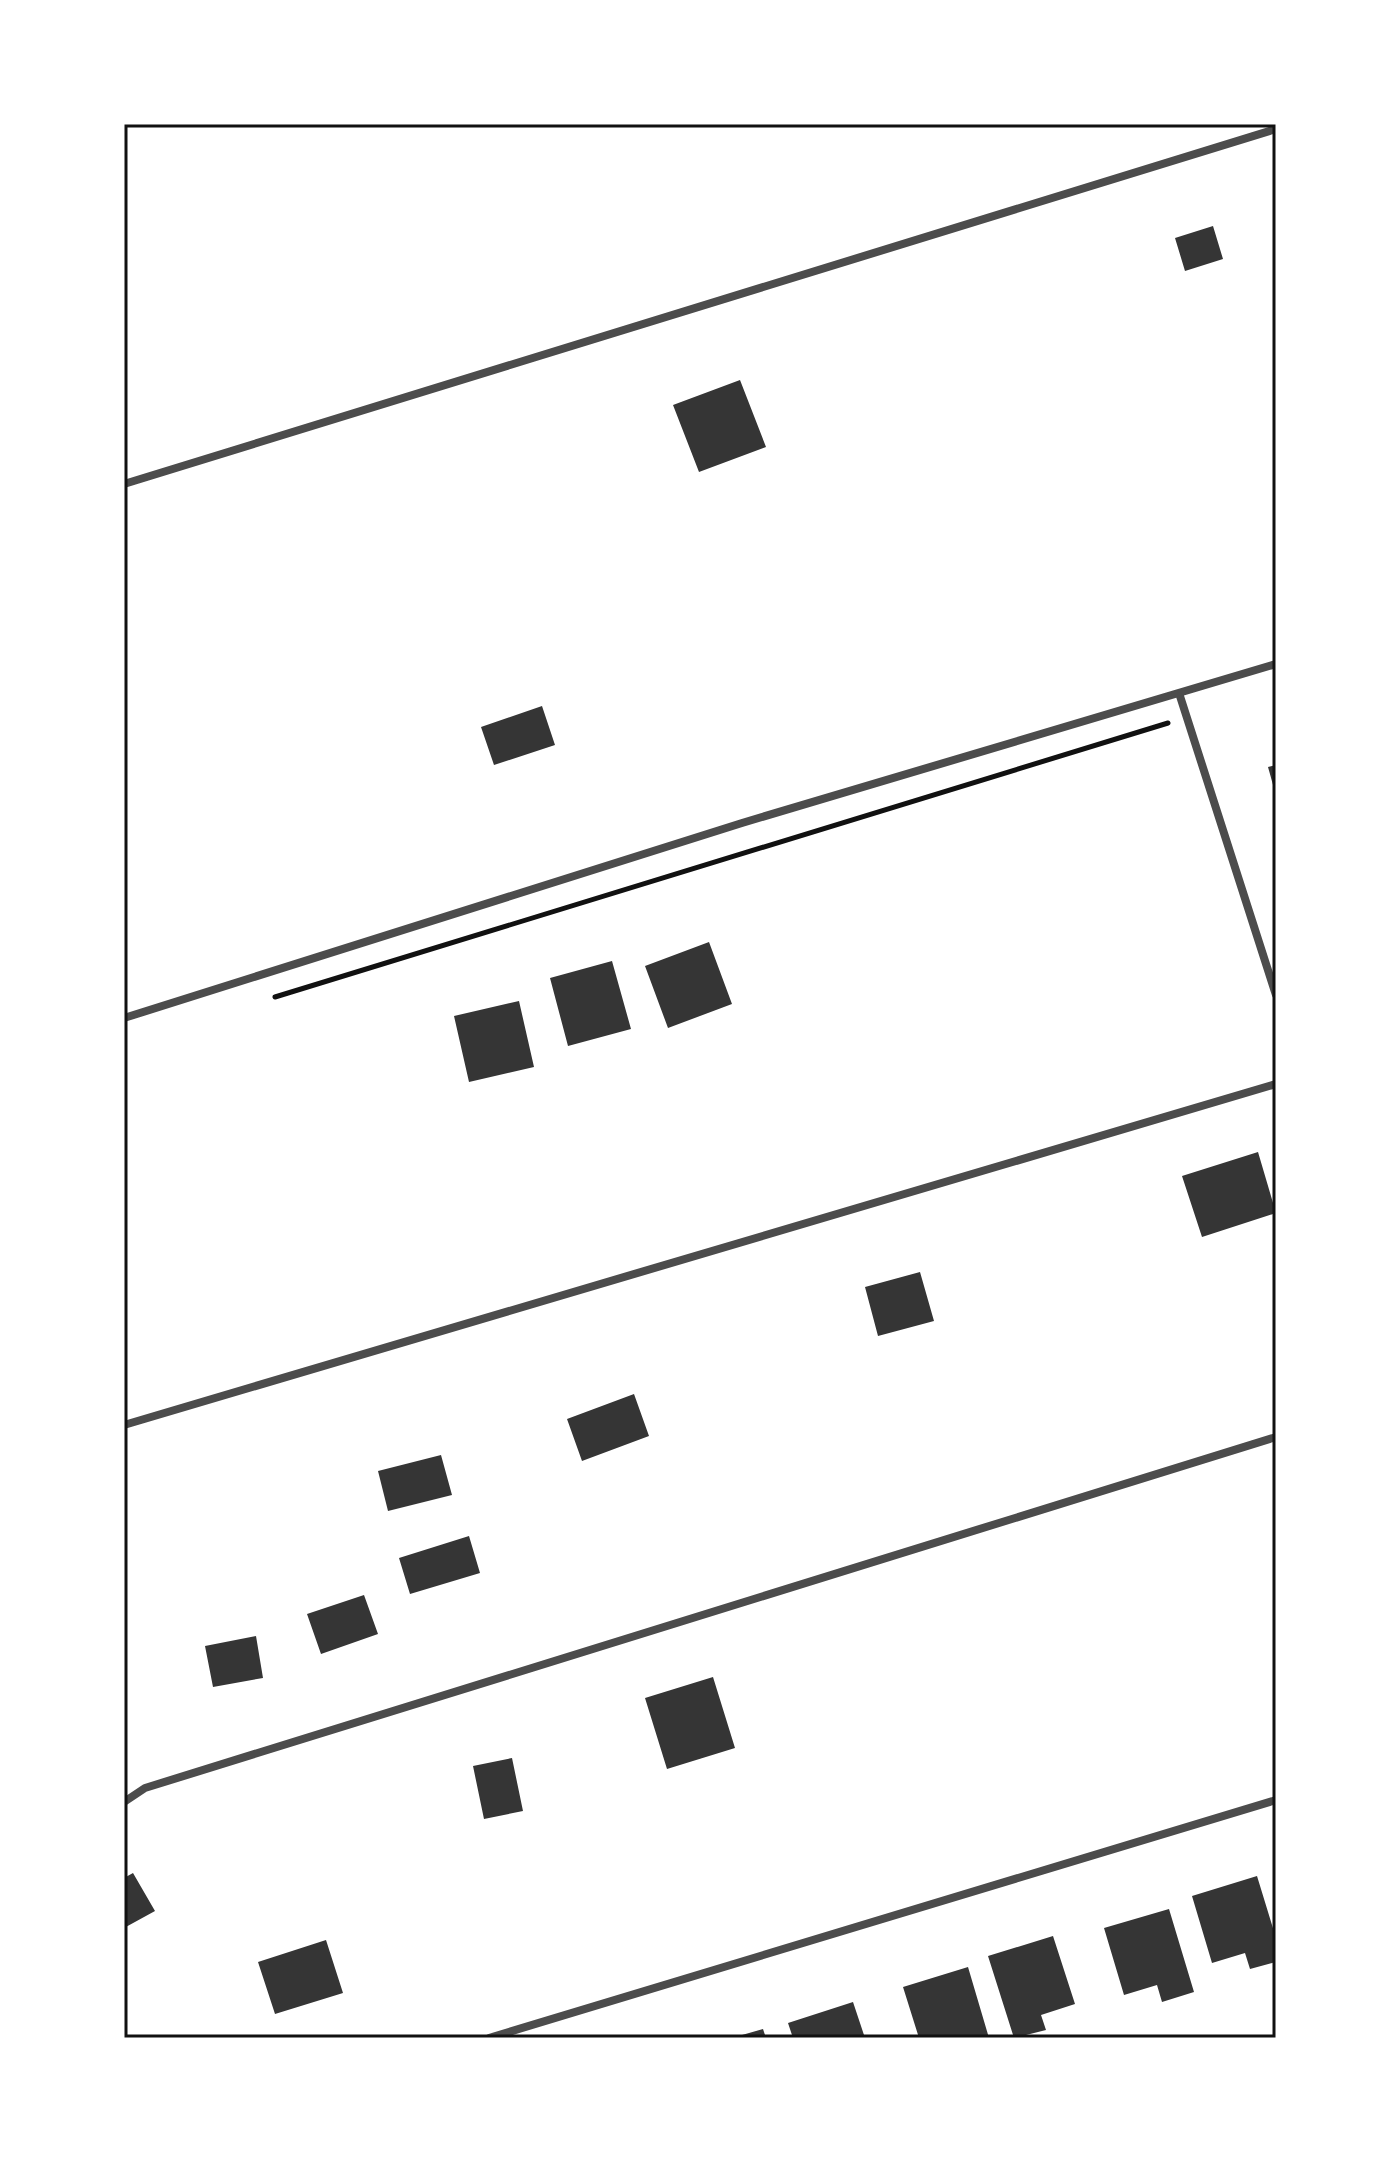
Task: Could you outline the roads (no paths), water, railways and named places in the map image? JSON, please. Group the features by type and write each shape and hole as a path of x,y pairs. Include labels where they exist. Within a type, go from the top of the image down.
{"street":[{"path":"124,484 1276,129"},
{"path":"124,1018 742,823 1276,664"},
{"path":"1179,693 1276,995"},
{"path":"124,1425 1276,1084"},
{"path":"124,1802 145,1788 1276,1437"},
{"path":"489,2038 1276,1800"}]}
